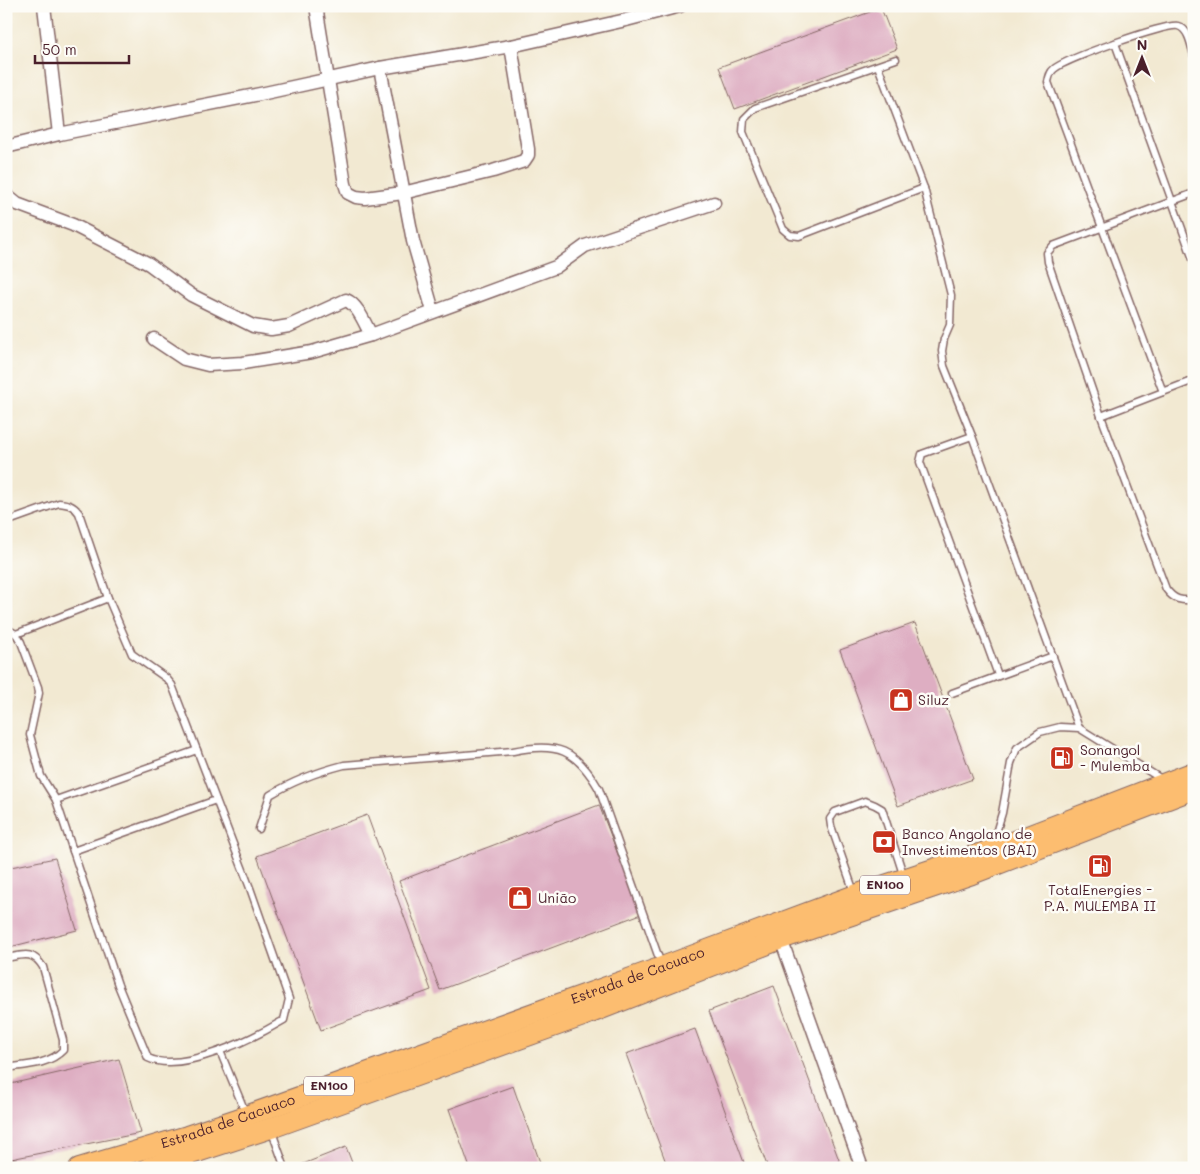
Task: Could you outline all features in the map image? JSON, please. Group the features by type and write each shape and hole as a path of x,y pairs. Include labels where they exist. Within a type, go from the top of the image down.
{"main road":[{"name":"Estrada de Cacuaco","path":"79,1168 187,1136 246,1116 662,967 855,895 991,850 1194,772"},
{"name":"Estrada de Cacuaco","path":"148,1168 271,1128 583,1016 781,939 972,874 1194,789"}],"street":[{"path":"44,6 59,134"},
{"path":"316,6 348,192 356,197 365,198 403,193 493,171 524,161 528,155 528,149 511,46"},
{"path":"6,147 59,134 380,68 511,46 680,6"},
{"path":"380,68 415,249 433,312"},
{"path":"6,195 17,204 73,226 149,264 192,294 253,326 271,329 289,326 346,300 355,307 371,335"},
{"path":"154,340 184,359 201,364 220,366 294,356 371,335 556,267 585,246 714,203"},
{"path":"781,939 862,1168"}],"lane":[{"path":"1163,392 1048,82 1053,69 1058,66 1115,44 1170,26 1179,26 1186,32 1194,56"},
{"path":"1115,44 1194,262"},
{"path":"896,59 755,108 744,119 743,132 783,229 790,235 800,236 924,188"},
{"path":"878,66 924,188 951,294 950,325 944,339 942,351 944,366 972,436 1079,728"},
{"path":"1194,192 1052,246 1047,253 1048,262 1101,416 1166,589 1172,598 1182,601 1194,600"},
{"path":"1101,416 1194,380"},
{"path":"972,436 922,454 920,462 998,675"},
{"path":"6,522 59,503 74,507 79,513 108,598 132,654 166,678 172,685 250,888 289,999 284,1020 220,1051 192,1059 155,1061 148,1058 118,985 56,800 41,776 30,735 39,693 38,687 21,642 16,634 6,628"},
{"path":"16,634 108,598"},
{"path":"952,693 1053,656"},
{"path":"991,850 1002,813 1011,763 1017,748 1040,732 1060,727 1079,728 1166,782"},
{"path":"259,829 270,795 297,780 322,770 344,765 531,747 546,746 556,748 567,752 577,759 599,789 662,967"},
{"path":"56,800 197,750"},
{"path":"72,851 216,800"},
{"path":"855,895 830,819 835,812 865,801 875,804 882,810 904,878"},
{"path":"6,958 27,954 37,958 43,967 63,1040 63,1050 57,1056 47,1061 6,1068"},
{"path":"220,1051 246,1116"},
{"path":"271,1128 285,1168"}],"building":[{"path":"881,8 897,49 735,109 719,67"},
{"name":"Siluz","path":"915,623 973,779 898,806 840,650"},
{"name":"União","path":"599,805 641,914 440,990 399,881"},
{"path":"367,815 431,990 321,1030 257,856"},
{"path":"55,858 77,930 6,948 6,868"},
{"path":"774,986 842,1168 768,1168 709,1011"},
{"path":"695,1029 746,1168 668,1168 626,1054"},
{"path":"119,1059 141,1133 6,1160 6,1085"},
{"path":"513,1086 542,1168 470,1168 449,1109"},
{"path":"346,1147 354,1168 293,1168"}],"place":[{"name":"Siluz","path":"901,700"},
{"name":"Sonangol - Mulemba","path":"1062,758"},
{"name":"Banco Angolano de Investimentos (BAI)","path":"884,842"},
{"name":"TotalEnergies - P.A. MULEMBA II","path":"1100,866"},
{"name":"União","path":"520,898"}]}
